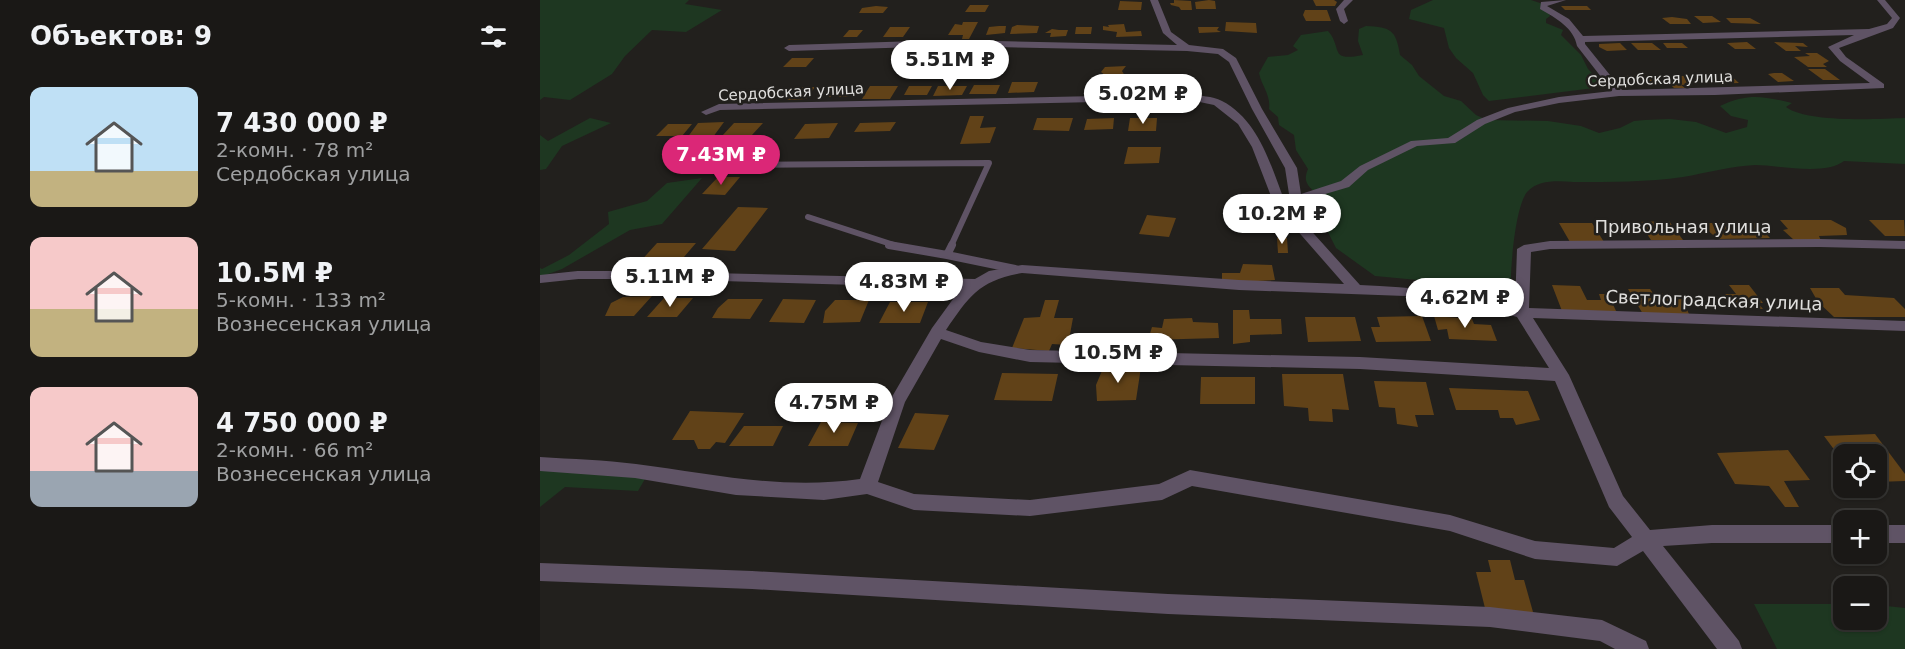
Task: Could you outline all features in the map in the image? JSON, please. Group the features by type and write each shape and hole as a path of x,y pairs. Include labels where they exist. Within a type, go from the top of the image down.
{"street":[{"path":"1154,0 1167,33 1187,48"},
{"path":"1344,21 1340,9 1349,0"},
{"path":"1562,0 1544,4 1543,7 1566,21 1581,39 1580,44 1618,93"},
{"path":"1581,39 1869,32 1890,26 1896,18 1881,0"},
{"name":"Сердобская улица","path":"706,112 719,107 1190,97 1216,102 1233,113 1255,139 1280,204 1345,184 1364,168 1415,143 1451,141 1481,122 1512,110 1559,100 1618,93 1880,86 1843,59 1833,46 1869,32"},
{"path":"789,48 950,43 1187,48 1220,51 1233,60 1257,109 1291,168 1294,195 1280,204 1357,290"},
{"name":"Привольная улица","path":"1521,313 1524,249 1550,245 1820,243 1905,245"},
{"name":"Светлоградская улица","path":"979,284 994,274 1017,270 1239,285 1405,291 1487,304 1521,313 1905,326"},
{"path":"624,275 979,284"},
{"path":"867,486 897,402 937,332 965,292 979,284"},
{"path":"1521,313 1562,375 1616,501 1731,649"},
{"path":"937,332 979,347 1030,356 1360,363 1562,375"},
{"path":"540,464 635,471 736,487 824,492 867,486 914,502 1030,508 1162,492 1190,478 1450,523 1535,550 1617,557 1646,539 1712,534 1833,534"},
{"path":"1887,534 1905,534"},
{"path":"540,572 752,580 1168,604 1490,617 1602,631 1638,649"}],"lane":[{"path":"717,165 989,163 947,255"},
{"path":"808,218 885,244 1017,270"},
{"path":"540,279 578,274 624,275"}],"green space":[{"path":"540,0 689,0 685,4 722,10 686,32 652,30 625,56 612,74 570,100 544,97 540,100"},
{"path":"1433,0 1531,0 1546,5 1550,16 1546,19 1546,23 1563,30 1561,35 1581,55 1588,69 1600,81 1594,88 1489,101 1483,95 1473,73 1456,58 1449,48 1444,28 1409,19 1411,10"},
{"path":"1366,26 1381,27 1391,31 1397,40 1400,55 1412,65 1419,76 1444,96 1461,101 1476,115 1487,120 1548,121 1581,126 1599,133 1620,128 1634,121 1670,119 1696,122 1726,133 1747,127 1748,120 1731,116 1720,106 1747,97 1763,97 1792,103 1786,107 1810,116 1843,119 1905,118 1905,164 1844,161 1825,168 1814,169 1755,165 1656,180 1543,183 1527,192 1519,211 1511,268 1511,290 1505,296 1450,283 1375,276 1336,248 1313,203 1316,193 1307,182 1308,169 1296,150 1294,135 1279,125 1278,117 1269,109 1269,99 1259,73 1268,57 1288,55 1298,50 1293,46 1301,35 1328,31 1340,55 1352,57 1363,55 1358,41 1359,29"},
{"path":"590,118 611,123 562,146 546,169 540,170 540,135 548,141"},
{"path":"702,178 662,224 630,230 562,269 540,277 540,268 569,255 609,224 608,212 647,201 667,183"},
{"path":"540,468 649,472 638,491 565,487 540,507"},
{"path":"1754,604 1833,604 1833,630 1887,630 1887,606 1905,608 1905,649 1777,649"}],"building":[{"path":"1174,0 1191,1 1192,10 1181,10 1171,5 1170,3 1174,3"},
{"path":"1313,0 1337,2 1335,6 1316,6"},
{"path":"1120,1 1142,2 1141,10 1118,10"},
{"path":"1215,1 1216,9 1196,9 1195,2"},
{"path":"970,5 989,5 985,12 965,12"},
{"path":"1561,6 1587,6 1591,10 1565,10"},
{"path":"888,7 883,13 859,13 862,8"},
{"path":"1305,10 1327,10 1331,21 1306,21 1303,15"},
{"path":"1694,16 1712,16 1721,22 1703,23"},
{"path":"1662,18 1687,19 1691,24 1670,24"},
{"path":"1726,18 1750,18 1761,24 1731,23"},
{"path":"963,22 978,22 969,39 962,39 963,35 948,35 955,24 962,25"},
{"path":"1226,22 1256,23 1257,33 1225,31"},
{"path":"1124,24 1126,32 1141,31 1142,36 1116,37 1117,32 1103,30 1103,26"},
{"path":"1017,25 1039,26 1037,33 1010,34 1012,27"},
{"path":"1006,26 1005,33 986,35 989,27"},
{"path":"890,27 910,27 903,37 883,37"},
{"path":"1076,27 1092,27 1091,34 1075,34"},
{"path":"1198,27 1219,27 1217,30 1221,32 1199,33"},
{"path":"1052,29 1068,30 1066,36 1050,37 1051,33 1045,33"},
{"path":"849,30 863,30 857,37 843,37"},
{"path":"1747,42 1756,49 1735,49 1727,43"},
{"path":"1774,42 1803,43 1808,47 1795,46 1801,51 1786,51"},
{"path":"1620,43 1627,50 1607,51 1599,47 1599,44"},
{"path":"1631,43 1652,43 1661,50 1638,50"},
{"path":"1663,43 1682,43 1688,48 1667,48"},
{"path":"1805,53 1817,53 1829,61 1823,64 1827,67 1808,67 1794,57 1810,56"},
{"path":"961,54 983,54 980,64 958,63"},
{"path":"792,58 814,58 806,67 783,67"},
{"path":"1126,66 1122,71 1125,76 1106,76 1101,72 1105,67"},
{"path":"1808,69 1825,69 1840,80 1823,80"},
{"path":"1782,73 1794,81 1778,82 1768,74"},
{"path":"1696,74 1729,74 1739,83 1705,84"},
{"path":"1627,75 1652,75 1660,83 1637,85"},
{"path":"1661,75 1684,76 1692,84 1681,85 1685,88 1674,88"},
{"path":"1012,82 1038,82 1034,92 1008,93"},
{"path":"1098,82 1126,82 1126,93 1098,93"},
{"path":"974,85 1000,85 996,94 969,94"},
{"path":"836,86 856,86 847,97 828,97"},
{"path":"870,86 898,86 890,99 862,99"},
{"path":"909,86 932,86 927,95 904,95"},
{"path":"938,86 967,86 962,95 933,96"},
{"path":"799,87 815,87 806,99 787,100"},
{"path":"970,116 984,116 980,128 996,127 990,143 960,144"},
{"path":"1037,118 1073,118 1069,131 1033,130"},
{"path":"1114,118 1113,129 1084,130 1087,119"},
{"path":"1130,118 1157,118 1156,131 1128,131"},
{"path":"724,122 713,137 687,138 698,123"},
{"path":"896,122 890,131 854,132 860,123"},
{"path":"734,123 763,123 752,135 722,136"},
{"path":"838,123 829,138 794,139 805,124"},
{"path":"668,124 692,124 682,136 656,136"},
{"path":"1128,147 1161,147 1159,163 1124,164"},
{"path":"718,177 740,177 725,195 702,194"},
{"path":"738,207 768,208 735,251 702,249"},
{"path":"1147,215 1176,218 1169,237 1139,234"},
{"path":"1780,220 1831,220 1846,228 1847,235 1819,236 1821,241 1794,240 1783,230 1788,229"},
{"path":"1869,220 1904,220 1905,236 1885,236"},
{"path":"1669,221 1683,240 1651,240 1639,222"},
{"path":"1559,223 1592,223 1604,242 1570,242"},
{"path":"1705,223 1756,223 1770,238 1718,239 1706,229"},
{"path":"1277,238 1287,238 1288,253 1278,253"},
{"path":"657,243 696,243 678,264 639,263"},
{"path":"1243,264 1272,265 1275,280 1222,283 1222,273 1240,273"},
{"path":"1552,285 1580,286 1587,300 1601,300 1599,294 1608,294 1617,313 1562,311"},
{"path":"1729,285 1749,285 1763,303 1758,303 1763,309 1736,308 1725,294 1736,294"},
{"path":"1810,288 1839,288 1845,295 1894,298 1905,309 1905,317 1834,317 1818,302"},
{"path":"1628,289 1650,289 1653,293 1662,293 1668,299 1682,299 1689,314 1643,314"},
{"path":"652,296 634,316 605,316 611,303 623,297"},
{"path":"664,298 693,298 677,317 647,317"},
{"path":"728,299 763,299 750,319 712,318 718,308"},
{"path":"783,299 816,300 804,323 769,322"},
{"path":"835,300 869,300 860,322 823,323 825,311"},
{"path":"1045,300 1059,300 1054,318 1073,318 1068,345 1052,344 1049,351 1012,348 1024,318 1040,317"},
{"path":"890,302 928,302 920,323 879,323"},
{"path":"1233,310 1249,310 1250,319 1281,319 1282,334 1250,335 1250,342 1233,344"},
{"path":"1422,316 1431,341 1376,342 1371,327 1380,327 1377,317"},
{"path":"1434,316 1472,319 1474,324 1491,325 1497,341 1449,339 1447,329 1438,330"},
{"path":"1305,317 1355,317 1361,341 1308,342"},
{"path":"1192,318 1193,322 1218,323 1219,338 1148,340 1152,327 1162,328 1164,319"},
{"path":"1104,366 1141,367 1136,400 1097,401 1096,385"},
{"path":"1002,373 1058,374 1052,401 994,400"},
{"path":"1282,374 1343,374 1349,410 1332,409 1333,422 1309,421 1308,408 1284,406"},
{"path":"1201,377 1255,377 1255,404 1200,404"},
{"path":"1374,381 1426,382 1434,415 1415,415 1418,427 1397,424 1395,408 1379,407"},
{"path":"1449,388 1528,391 1540,420 1516,425 1513,418 1500,418 1498,410 1456,410"},
{"path":"690,411 744,413 725,443 716,442 710,449 698,449 694,440 672,440"},
{"path":"915,413 949,415 934,450 898,448"},
{"path":"821,422 858,423 848,446 808,446"},
{"path":"744,426 783,426 773,446 729,446"},
{"path":"1875,434 1882,444 1833,444 1833,448 1824,436"},
{"path":"1788,450 1810,480 1784,481 1799,507 1785,507 1769,486 1735,484 1717,453"},
{"path":"1887,450 1905,474 1905,481 1887,482"},
{"path":"1488,560 1510,560 1515,580 1524,580 1533,612 1486,612 1476,572 1491,572"}]}
